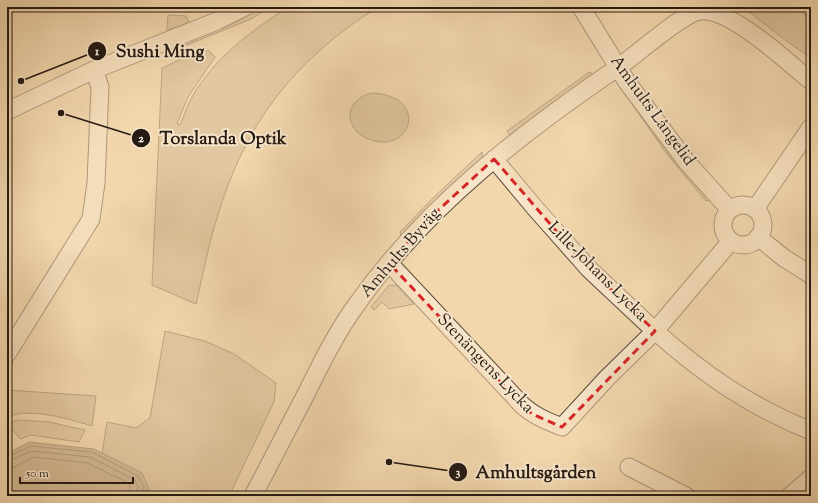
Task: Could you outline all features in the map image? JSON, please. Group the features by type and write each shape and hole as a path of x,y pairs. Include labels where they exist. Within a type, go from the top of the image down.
{"street":[{"path":"7,111 94,70 217,21 245,7"},
{"name":"Amhults Långelid","path":"581,7 618,67 686,161 730,210"},
{"name":"Amhults Byväg","path":"253,496 315,375 356,305 389,263 434,215 494,159 542,120 618,67 688,14 701,10 738,23 811,81"},
{"path":"7,354 91,220 96,182 100,87 94,70"},
{"path":"755,209 811,127"},
{"name":"Lille-Johans Lycka","path":"494,159 585,264 655,331 731,241"},
{"path":"742,205 755,209 762,221 762,228 758,238 751,243 745,244 739,244 731,241 725,233 723,224 724,218 730,210 742,205"},
{"path":"758,238 811,276"},
{"name":"Stenängens Lycka","path":"389,263 522,405 532,414 562,427 607,378 655,331"},
{"path":"655,331 689,361 723,384 784,420 811,432"},
{"path":"629,467 679,495"},
{"path":"790,496 811,478"}],"highlighted area":[{"path":"494,159 589,269 655,331 562,427 532,414 522,405 389,263 433,215"}],"shaded area":[{"path":"260,7 270,7 251,19 182,47 185,40 251,13"},
{"path":"288,7 378,7 348,27 321,49 276,97 258,123 242,152 217,218 196,304 152,285 162,68 201,50 209,51 215,57 188,97 177,124 180,125 192,97 211,70 234,46"},
{"path":"743,7 794,7 811,18 811,58 785,40"},
{"path":"168,15 186,16 189,22 167,30"},
{"path":"591,72 591,76 510,135 507,131 588,73"},
{"path":"623,91 710,200 706,201 666,153"},
{"path":"373,93 391,97 403,104 408,114 408,124 404,133 395,140 383,142 369,139 356,131 353,126 350,115 351,109 357,100 367,94"},
{"path":"482,152 482,158 401,235 400,232 434,197"},
{"path":"389,285 396,285 414,304 389,309 382,302 374,310 371,307"},
{"path":"165,331 205,341 234,354 276,383 274,402 229,496 145,496 102,454 107,422 136,428 150,418"},
{"path":"7,390 96,396 92,426 50,415 27,413 7,417"},
{"path":"16,420 49,422 85,430 79,442 31,435 20,439 9,425"}],"water":[{"path":"29,442 94,449 142,473 149,489 144,494 145,496 7,496 7,454"}],"place":[{"name":"Sushi Ming","path":"21,81"},
{"name":"Torslanda Optik","path":"61,113"},
{"name":"Amhultsgården","path":"389,462"}]}
